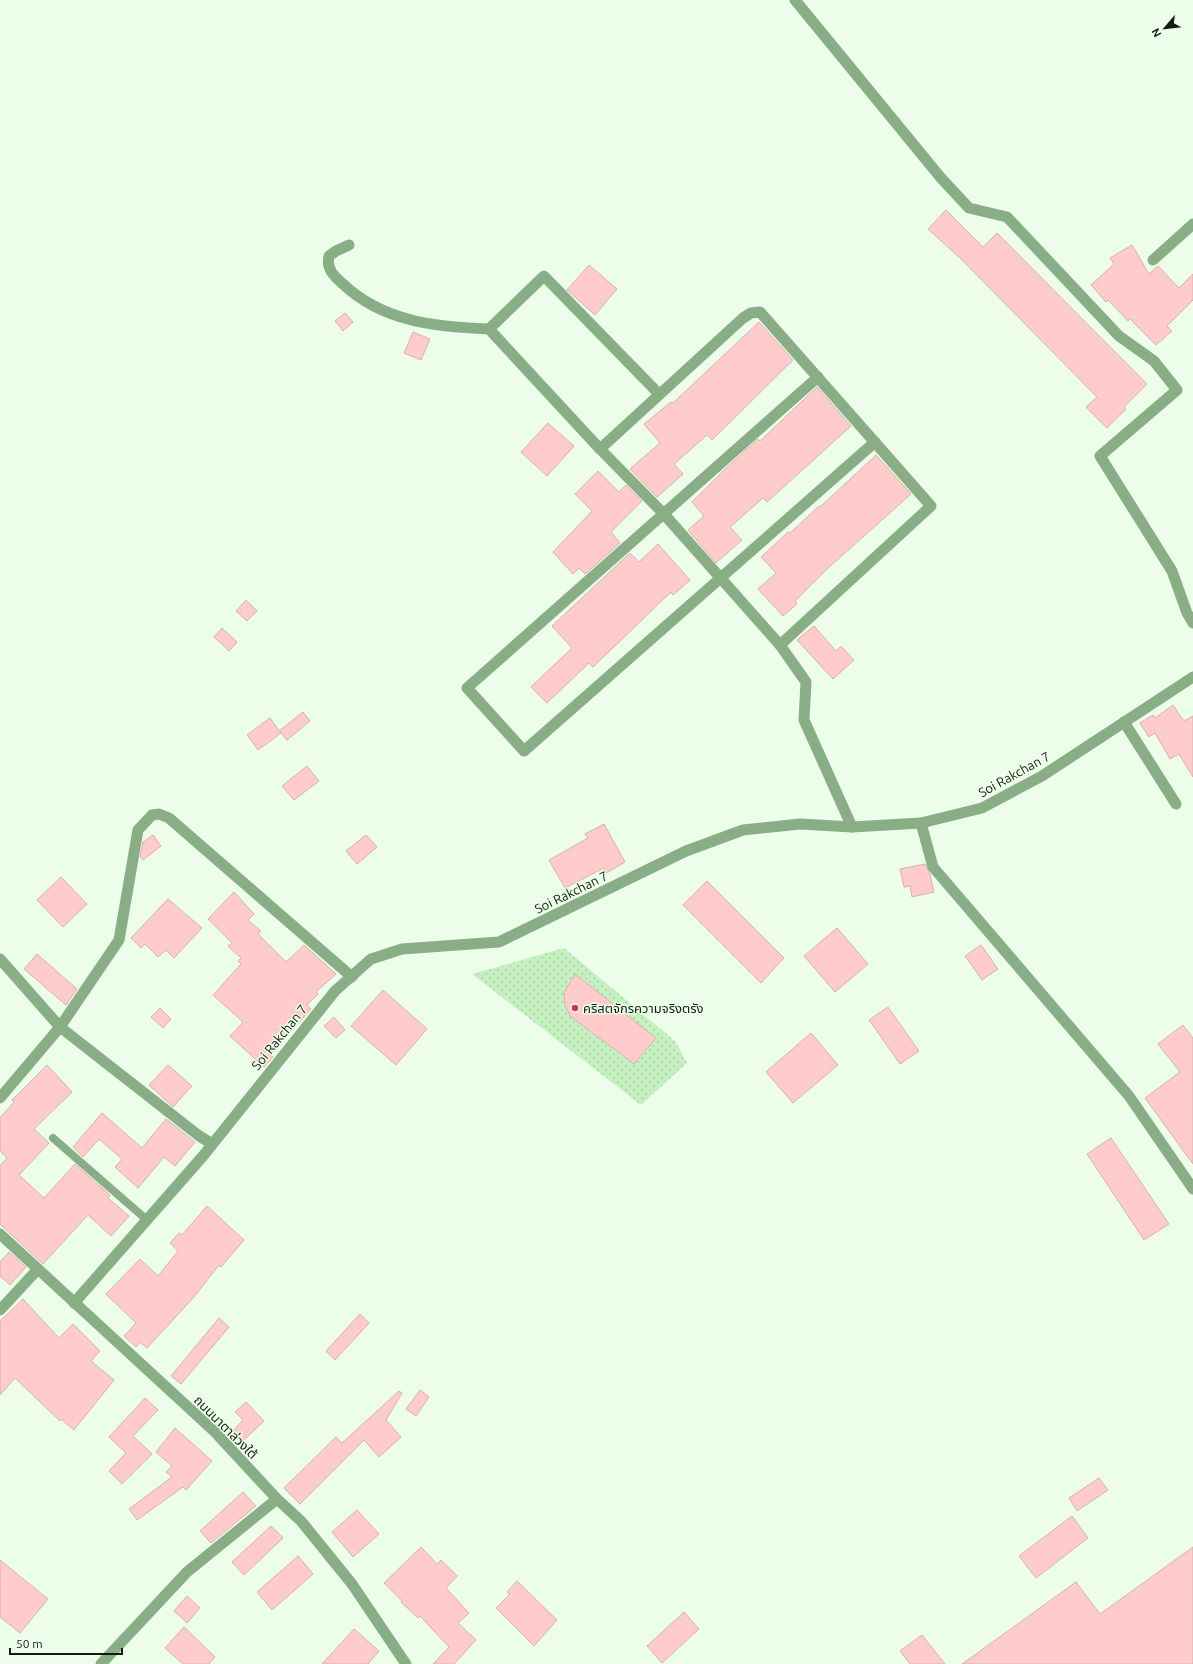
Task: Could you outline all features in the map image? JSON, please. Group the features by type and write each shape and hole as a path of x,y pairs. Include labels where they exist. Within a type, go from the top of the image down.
{"street":[{"path":"795,0 936,172 969,208 1007,217 1119,336 1154,361 1177,390 1100,456 1172,571 1187,613 1193,622"},
{"path":"1153,260 1193,224"},
{"path":"349,245 329,256 328,267 333,275 352,293 377,308 411,321 447,327 489,329 600,449 663,513 780,645 806,682 804,720 852,827"},
{"path":"489,329 544,276 659,394"},
{"path":"600,449 743,318 751,313 760,312 931,506 780,645"},
{"path":"818,377 467,688 524,751 875,442"},
{"name":"Soi Rakchan 7","path":"74,1303 212,1144 335,991 371,959 402,949 499,942 686,852 743,830 800,824 852,827 921,823 982,808 1042,776 1193,677"},
{"path":"1124,722 1176,804"},
{"path":"0,1098 60,1027 119,940 138,830 152,815 159,814 170,818 352,977"},
{"path":"921,823 933,867 1129,1096 1193,1189"},
{"path":"0,959 60,1027 198,1135 212,1144"},
{"name":"ถนนนาตาล่วงใต้","path":"0,1234 215,1432 277,1499 301,1521 352,1584 406,1664"},
{"path":"0,1310 38,1269"},
{"path":"101,1664 187,1572 277,1499"}],"lane":[{"path":"53,1138 147,1220"}],"green space":[{"name":"คริสตจักรความจริงตรัง","path":"564,948 675,1041 687,1063 641,1105 472,974"}],"building":[{"path":"946,210 983,247 997,233 1147,384 1124,407 1126,409 1107,428 1086,407 1097,397 960,258 928,229"},
{"path":"1132,245 1149,274 1158,266 1179,288 1193,274 1193,300 1167,326 1172,331 1156,345 1130,319 1128,321 1108,300 1106,302 1091,285 1114,264 1110,258"},
{"path":"589,265 617,289 595,315 567,290"},
{"path":"345,313 353,322 343,331 335,321"},
{"path":"759,322 793,360 712,440 707,435 674,464 683,474 657,497 630,469 660,443 644,424 671,402 673,403"},
{"path":"413,332 430,339 421,360 404,353"},
{"path":"817,387 851,426 767,502 763,498 730,527 742,540 716,563 688,530 704,516 692,502 725,469 758,439 760,441"},
{"path":"548,423 574,446 547,476 521,452"},
{"path":"876,455 911,494 826,570 795,601 797,604 783,616 758,589 776,573 761,557 788,532 790,533 819,506 820,507"},
{"path":"598,471 619,492 626,485 642,501 611,532 620,543 585,574 579,568 573,574 553,552 592,511 575,494"},
{"path":"658,544 690,580 673,595 671,592 593,667 589,663 547,703 531,687 572,648 552,626 630,553 639,562"},
{"path":"246,600 257,611 247,621 236,611"},
{"path":"814,626 836,651 841,646 854,660 833,679 797,640"},
{"path":"222,628 237,642 229,651 214,637"},
{"path":"1173,705 1184,721 1193,716 1193,777 1179,754 1170,759 1155,733 1149,737 1140,723 1153,715 1155,718"},
{"path":"303,712 310,721 287,740 279,731"},
{"path":"270,718 281,733 258,750 247,735"},
{"path":"307,766 319,781 294,800 282,786"},
{"path":"604,824 625,862 606,873 604,868 565,888 549,860 588,838 585,834"},
{"path":"153,835 161,846 143,860 140,857 143,842"},
{"path":"366,835 377,847 357,864 346,851"},
{"path":"925,864 930,874 934,892 912,897 910,886 904,887 900,869"},
{"path":"61,877 87,904 63,927 37,900"},
{"path":"707,881 784,958 761,983 683,905"},
{"path":"234,892 254,914 248,920 261,931 258,934 286,962 304,945 336,974 316,992 318,994 307,1005 311,1009 270,1055 273,1057 264,1067 230,1036 243,1022 213,995 241,964 238,961 241,958 228,946 232,943 208,919"},
{"path":"168,899 202,928 174,958 166,950 158,957 145,944 141,948 131,938"},
{"path":"837,928 868,964 835,992 804,956"},
{"path":"981,945 998,969 982,980 965,956"},
{"path":"37,954 77,989 66,1005 24,969"},
{"path":"575,974 656,1038 634,1064 571,1017 565,1006 564,993"},
{"path":"383,990 427,1029 396,1065 351,1026"},
{"path":"888,1007 919,1051 900,1064 869,1020"},
{"path":"160,1008 171,1019 163,1028 151,1017"},
{"path":"334,1017 345,1030 336,1038 324,1026"},
{"path":"1183,1025 1193,1038 1193,1164 1145,1098 1180,1072 1158,1044"},
{"path":"811,1033 838,1065 793,1103 766,1072"},
{"path":"47,1065 72,1092 34,1129 49,1143 19,1175 44,1198 75,1164 110,1195 108,1198 129,1216 111,1236 88,1215 43,1264 0,1224 0,1166 7,1158 0,1151 0,1118 14,1102 12,1100"},
{"path":"168,1065 192,1086 173,1107 149,1085"},
{"path":"102,1113 142,1148 166,1119 195,1142 175,1166 164,1157 138,1188 115,1167 122,1159 99,1139 83,1157 73,1147"},
{"path":"1111,1138 1169,1224 1144,1240 1087,1154"},
{"path":"207,1206 244,1240 221,1267 219,1265 194,1297 147,1348 140,1342 136,1347 124,1336 136,1323 106,1294 140,1259 158,1276 178,1251 170,1243 179,1233 182,1235"},
{"path":"9,1252 26,1267 10,1285 0,1276 0,1262"},
{"path":"23,1299 59,1338 73,1324 100,1351 91,1361 114,1380 74,1430 61,1419 60,1421 15,1378 0,1395 0,1321"},
{"path":"360,1314 369,1323 335,1360 326,1351"},
{"path":"219,1318 229,1327 181,1384 171,1376"},
{"path":"420,1390 429,1397 416,1416 406,1409"},
{"path":"399,1391 402,1393 386,1420 401,1437 379,1457 364,1440 300,1504 284,1488 336,1437 342,1443"},
{"path":"145,1398 158,1410 133,1436 152,1454 122,1484 109,1471 126,1453 109,1437"},
{"path":"246,1402 264,1421 242,1442 232,1432 243,1420 235,1412"},
{"path":"175,1428 212,1461 186,1490 183,1487 137,1520 129,1509 172,1477 166,1472 172,1466 156,1452"},
{"path":"1099,1478 1108,1490 1077,1511 1069,1498"},
{"path":"243,1492 256,1506 211,1543 200,1531"},
{"path":"357,1510 379,1534 353,1557 332,1532"},
{"path":"1072,1516 1088,1538 1036,1578 1019,1556"},
{"path":"271,1526 283,1538 244,1575 232,1562"},
{"path":"421,1547 437,1564 441,1560 457,1576 446,1588 469,1613 458,1623 476,1640 454,1664 433,1664 449,1647 420,1616 418,1618 384,1583"},
{"path":"1193,1547 1193,1664 962,1664 1076,1582 1100,1614"},
{"path":"298,1556 313,1574 272,1610 257,1592"},
{"path":"0,1560 48,1599 20,1633 0,1617"},
{"path":"517,1581 557,1620 534,1646 496,1608 510,1594 507,1592"},
{"path":"187,1596 200,1608 187,1623 174,1611"},
{"path":"684,1612 699,1629 662,1663 647,1646"},
{"path":"184,1627 215,1657 209,1664 183,1664 165,1648"},
{"path":"354,1629 379,1651 368,1664 322,1664"},
{"path":"922,1635 945,1664 910,1664 900,1651"}],"place":[{"name":"คริสตจักรความจริงตรัง","path":"575,1008"}]}
